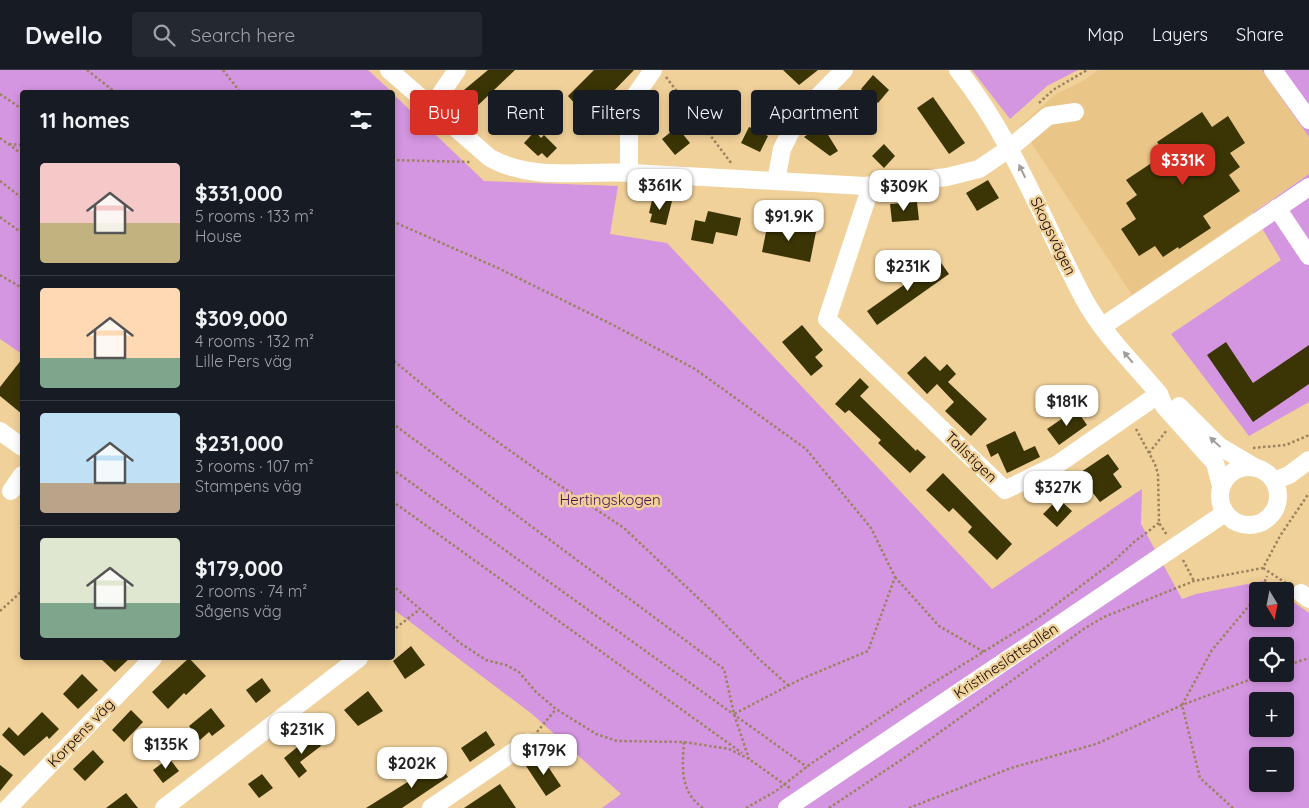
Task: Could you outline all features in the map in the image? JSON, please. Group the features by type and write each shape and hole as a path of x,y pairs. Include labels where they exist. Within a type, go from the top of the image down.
{"street":[{"path":"389,70 411,90"},
{"path":"443,90 457,70"},
{"path":"629,173 630,104 653,70"},
{"path":"776,181 782,149 798,117 844,70"},
{"name":"Skogsvägen","path":"958,70 1010,148 1085,300 1103,326 1159,394 1164,406 1214,463 1222,486"},
{"path":"1273,70 1309,120"},
{"path":"463,135 497,162 526,172 541,174 629,173 871,186 947,177 979,169 1010,148 1048,116 1075,112"},
{"name":"Tallstigen","path":"871,186 827,319 1005,490 1058,464 1159,394"},
{"path":"1103,326 1309,187"},
{"path":"1277,208 1309,256"},
{"name":"Skogsvägen","path":"1159,394 1175,402 1219,446 1256,468"},
{"path":"0,431 20,446"},
{"path":"1274,481 1289,475 1309,460"},
{"path":"1242,468 1256,468 1269,475 1274,481 1278,496 1277,503 1265,521 1258,524 1243,525 1236,523 1225,513 1220,497 1222,486 1225,480 1235,471 1242,468"},
{"path":"11,491 20,478"},
{"name":"Kristineslättsallén","path":"787,808 1225,513"},
{"name":"Korpens väg","path":"8,808 151,660"},
{"path":"164,808 356,660"},
{"path":"431,808 528,742"}],"path":[{"path":"87,70 112,90"},
{"path":"223,70 238,90"},
{"path":"660,70 744,178"},
{"path":"0,94 20,108"},
{"path":"0,138 20,152"},
{"path":"9,144 20,144"},
{"path":"395,160 497,162"},
{"path":"0,181 20,196"},
{"path":"0,217 20,232"},
{"path":"395,222 498,268 696,369 806,449 871,528 895,577 939,626 984,652"},
{"path":"0,275 20,287"},
{"path":"395,362 457,413 547,477 624,528 789,686"},
{"path":"1129,416 1155,464 1158,474 1159,523 1168,537"},
{"path":"395,425 724,669 734,714 749,759"},
{"path":"395,471 807,767"},
{"path":"1263,568 1280,536 1309,494"},
{"path":"395,503 767,771"},
{"path":"746,808 776,791 807,767 925,688 1038,618 1114,561 1134,542 1159,523"},
{"path":"1180,556 1194,581"},
{"path":"829,808 904,758 1085,628 1104,617 1194,581 1263,568 1305,596"},
{"path":"1265,582 1267,576"},
{"path":"734,714 789,686 868,651 895,577"},
{"path":"395,588 460,643 486,660 506,665 518,672 536,692 556,709 596,734 617,741 684,742 729,749 749,759"},
{"path":"0,611 20,593"},
{"path":"1233,808 1200,778 1182,705 1212,650 1249,606"},
{"path":"395,629 420,609"},
{"path":"1294,663 1309,658"},
{"path":"911,808 1011,768 1096,744 1182,705 1249,680"},
{"path":"528,742 556,709"},
{"path":"684,742 684,777 687,793 703,808"}],"shaded area":[{"path":"1098,70 1262,70 1309,137 1309,174 1132,295 1020,126 1056,94 1083,81"}],"green space":[{"path":"0,70 368,70 390,90 20,90 20,353 0,339"},
{"path":"972,70 1078,70 1047,86 1010,119"},
{"path":"1262,70 1309,70 1309,137"},
{"name":"Hertingskogen","path":"395,96 410,110 410,135 436,135 484,181 618,186 610,234 667,243 992,589 1142,489 1141,524 1182,599 1196,594 1249,584 1249,628 1294,628 1294,602 1309,613 1309,808 602,808 621,794 532,714 395,611"},
{"path":"1309,174 1309,402 1249,436 1171,334 1281,260 1253,213"}],"building":[{"path":"488,70 515,70 494,90 488,90 488,96 478,105 478,90 464,90"},
{"path":"594,70 634,70 615,90 574,90"},
{"path":"783,70 818,70 799,85"},
{"path":"873,75 889,90 878,103 877,90 861,89"},
{"path":"573,91 573,102 568,96"},
{"path":"933,97 965,143 949,154 917,108"},
{"path":"1202,112 1212,127 1228,116 1245,143 1230,153 1240,167 1229,175 1240,191 1203,216 1211,228 1179,249 1178,247 1163,257 1155,246 1139,256 1121,229 1136,219 1126,203 1137,195 1126,180 1165,154 1157,142"},
{"path":"749,127 751,128 751,135 768,136 760,152 741,143"},
{"path":"669,133 669,135 684,135 690,143 675,155 662,139"},
{"path":"531,135 538,135 541,138 544,135 557,148 547,158 542,153 538,156 524,143"},
{"path":"807,135 828,135 838,151 830,156 804,137"},
{"path":"884,144 895,156 884,168 872,156"},
{"path":"988,180 999,198 977,211 966,193"},
{"path":"661,198 672,201 666,225 650,222 652,214 649,213 652,200 660,202"},
{"path":"917,202 919,220 892,222 890,204"},
{"path":"708,211 741,218 737,236 716,232 713,244 691,240 695,220 705,222"},
{"path":"768,222 816,232 810,262 762,252"},
{"path":"939,260 949,274 877,325 867,311"},
{"path":"802,325 823,350 815,357 823,366 811,376 782,342"},
{"path":"1226,342 1253,383 1309,345 1309,384 1253,422 1207,355"},
{"path":"925,356 940,371 947,364 956,374 948,382 987,419 971,436 945,411 954,402 937,384 927,394 907,373"},
{"path":"20,362 20,412 0,396 0,387"},
{"path":"860,378 869,387 860,396 916,451 917,449 926,457 910,473 878,443 881,440 849,410 845,413 835,404"},
{"path":"1076,409 1087,425 1059,445 1047,429"},
{"path":"1015,431 1024,451 1035,446 1040,457 1007,473 998,453 991,457 986,445"},
{"path":"1108,454 1119,469 1113,474 1122,487 1100,502 1078,474"},
{"path":"943,473 1012,544 997,560 968,532 972,527 953,508 949,512 926,490"},
{"path":"1060,500 1072,511 1057,527 1043,514 1055,502 1057,503"},
{"path":"411,646 425,665 405,679 393,661"},
{"path":"102,660 128,660 115,672"},
{"path":"187,660 191,660 206,676 186,695 184,693 168,709 152,692"},
{"path":"82,674 98,690 78,709 63,694"},
{"path":"262,678 271,691 256,703 246,690"},
{"path":"368,691 383,711 358,726 344,710"},
{"path":"211,708 225,726 212,736 209,732 200,740 189,726"},
{"path":"131,710 143,722 124,742 112,730"},
{"path":"42,712 59,729 49,739 47,736 24,756 2,735 9,727 18,736"},
{"path":"486,731 495,745 470,762 461,748"},
{"path":"312,735 321,746 300,762 307,771 299,778 284,758"},
{"path":"93,750 104,762 85,781 73,769"},
{"path":"541,756 561,786 546,796 526,766"},
{"path":"169,758 179,771 163,783 153,770"},
{"path":"438,763 448,777 402,808 366,808"},
{"path":"0,765 13,775 0,791"},
{"path":"262,774 273,788 259,798 248,784"},
{"path":"500,784 516,808 464,808"},
{"path":"126,793 138,808 106,808"}]}
